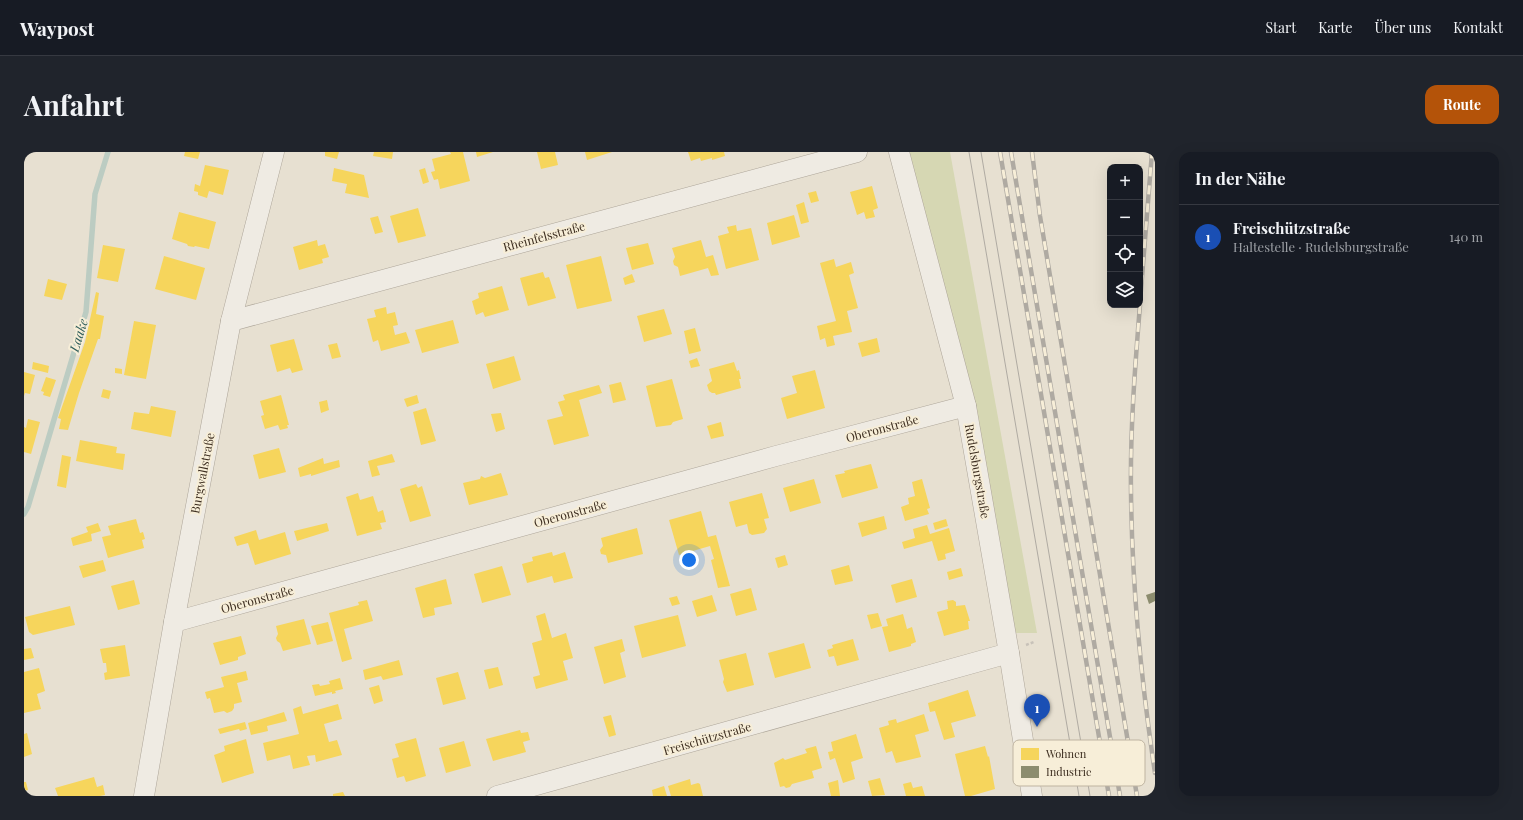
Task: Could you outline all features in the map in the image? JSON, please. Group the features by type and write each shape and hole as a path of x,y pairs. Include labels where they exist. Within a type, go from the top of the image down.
{"street":[{"name":"Burgwallstraße","path":"144,796 174,622 231,321 274,152"},
{"name":"Rheinfelsstraße","path":"231,321 857,152"},
{"name":"Rudelsburgstraße","path":"899,152 966,406 1023,740"},
{"name":"Oberonstraße","path":"174,622 776,456 966,406"},
{"name":"Freischützstraße","path":"496,796 1009,653"},
{"name":"Rudelsburgstraße","path":"1030,786 1032,796"}],"green space":[{"path":"909,152 950,152 1037,633 1013,633"}],"building: Wohnen":[{"path":"185,152 200,152 198,159 184,156"},
{"path":"325,152 339,152 337,159 325,156"},
{"path":"374,152 393,152 392,159 373,156"},
{"path":"450,152 463,152 470,181 440,189 438,179 434,180 431,172 435,171 432,159 451,154"},
{"path":"476,152 493,152 477,157"},
{"path":"537,152 555,152 558,165 541,169"},
{"path":"585,152 612,152 587,160"},
{"path":"688,152 724,152 725,156 712,160 712,158 701,161 700,158 691,161"},
{"path":"205,165 229,170 223,195 209,191 207,198 198,195 198,192 194,191 195,184 200,186"},
{"path":"334,168 364,175 369,198 345,193 347,184 332,181"},
{"path":"425,168 429,182 423,184 419,170"},
{"path":"872,186 878,208 873,210 875,217 866,219 864,212 857,215 850,192"},
{"path":"816,191 819,201 811,203 808,193"},
{"path":"804,202 809,222 801,224 796,205"},
{"path":"418,208 426,236 398,243 390,216"},
{"path":"179,212 216,222 209,249 188,246 187,244 172,239"},
{"path":"794,215 800,237 772,245 767,223"},
{"path":"378,216 383,232 375,234 370,218"},
{"path":"736,225 737,231 751,228 759,260 726,269 718,236 729,233 727,227"},
{"path":"317,240 318,246 325,244 329,257 322,259 323,263 299,270 293,247"},
{"path":"701,240 706,257 713,255 719,275 711,276 708,268 680,276 678,267 674,265 673,261 675,257 672,248"},
{"path":"648,243 654,264 632,270 626,248"},
{"path":"103,245 125,249 118,282 97,278"},
{"path":"164,256 205,268 196,300 155,289"},
{"path":"601,256 612,301 577,309 566,265"},
{"path":"834,259 836,267 851,262 854,273 849,275 858,308 847,311 852,332 833,336 835,345 827,347 825,338 820,340 817,326 836,321 820,263"},
{"path":"543,272 545,278 549,277 556,298 528,306 520,278"},
{"path":"632,274 635,282 625,285 623,278"},
{"path":"48,279 67,284 62,300 44,296"},
{"path":"502,286 509,310 485,317 483,312 476,315 472,301 479,298 478,293"},
{"path":"96,292 99,293 96,314 104,316 100,339 98,339 79,393 68,430 59,429 61,419 58,418 85,342"},
{"path":"386,307 387,314 395,312 398,325 393,326 395,335 406,332 410,343 381,351 378,340 373,342 367,319 376,317 374,310"},
{"path":"664,309 672,334 644,342 637,316"},
{"path":"453,320 459,343 422,353 415,330"},
{"path":"134,321 156,325 146,379 124,375"},
{"path":"695,328 701,351 689,354 684,331"},
{"path":"877,338 880,352 862,357 858,343"},
{"path":"294,339 303,370 292,373 290,368 277,372 270,345"},
{"path":"337,343 341,357 332,359 328,345"},
{"path":"514,356 521,380 493,389 486,364"},
{"path":"697,358 700,366 691,368 689,361"},
{"path":"33,362 49,366 48,373 32,369"},
{"path":"734,362 737,371 739,370 741,388 716,395 715,393 709,391 707,385 712,381 709,369"},
{"path":"115,368 122,369 122,374 115,373"},
{"path":"815,370 825,408 787,419 781,398 797,393 792,376"},
{"path":"24,372 35,375 30,394 25,393 24,396"},
{"path":"46,377 56,380 50,397 43,395 44,392 41,391"},
{"path":"672,379 683,419 673,422 671,425 656,427 646,386"},
{"path":"621,382 626,400 613,403 609,385"},
{"path":"599,385 602,393 579,400 589,436 554,445 547,420 563,416 558,402 565,400 563,395"},
{"path":"103,389 111,391 109,399 101,397"},
{"path":"281,395 289,425 287,425 288,428 280,430 278,425 265,429 261,416 264,415 260,401"},
{"path":"417,395 419,403 407,407 404,399"},
{"path":"327,400 329,410 321,413 319,402"},
{"path":"151,406 176,411 171,437 131,429 134,412 149,414"},
{"path":"426,408 436,441 421,445 413,412"},
{"path":"501,413 505,429 496,432 491,414"},
{"path":"28,419 40,422 31,454 24,452 24,427 26,428"},
{"path":"721,422 724,436 711,439 707,426"},
{"path":"80,440 117,447 116,453 125,454 123,470 76,461"},
{"path":"279,448 286,472 259,479 253,455"},
{"path":"392,454 395,462 377,466 380,475 372,477 368,461"},
{"path":"62,455 71,457 66,488 57,486"},
{"path":"323,458 324,464 339,460 340,467 311,476 311,474 300,477 298,468"},
{"path":"871,464 878,488 842,498 835,475"},
{"path":"501,473 508,495 469,505 463,483 480,479 481,476 485,478"},
{"path":"814,479 821,503 790,512 783,488"},
{"path":"922,479 930,508 927,509 929,514 905,521 901,507 909,504 908,498 915,496 912,482"},
{"path":"416,484 418,488 422,486 431,516 410,522 400,489"},
{"path":"358,493 360,500 373,496 378,512 383,510 386,522 380,523 382,529 357,536 346,497"},
{"path":"762,493 769,518 764,519 767,529 764,533 752,535 749,533 747,524 736,527 729,502"},
{"path":"701,511 708,537 716,535 730,586 718,588 711,560 714,559 710,546 679,555 669,520"},
{"path":"884,516 887,529 862,537 858,523"},
{"path":"136,519 140,533 143,532 145,539 142,540 144,548 108,558 102,537 111,535 108,526"},
{"path":"946,519 948,526 935,530 933,523"},
{"path":"98,523 101,531 91,534 92,541 73,546 71,538 88,532 86,527"},
{"path":"327,523 329,531 297,541 294,531"},
{"path":"927,525 930,534 949,528 955,551 945,554 946,559 938,561 932,541 904,549 902,542 915,538 913,529"},
{"path":"637,528 643,554 608,563 606,555 601,554 600,550 603,546 601,538"},
{"path":"256,530 259,540 285,532 291,554 255,565 248,543 237,546 234,537"},
{"path":"552,552 553,556 565,552 573,578 554,583 552,576 527,583 522,564 533,561 532,557"},
{"path":"785,555 788,565 778,568 775,558"},
{"path":"103,560 106,571 83,578 79,566"},
{"path":"849,565 853,581 835,585 831,570"},
{"path":"502,566 511,595 482,603 474,574"},
{"path":"961,568 963,576 949,580 947,572"},
{"path":"446,579 452,604 434,608 435,615 423,618 415,588"},
{"path":"912,579 917,597 896,603 891,585"},
{"path":"134,580 140,604 118,610 111,586"},
{"path":"751,588 757,610 736,616 730,594"},
{"path":"712,595 717,611 697,617 692,601"},
{"path":"677,596 680,604 672,606 669,598"},
{"path":"367,600 373,621 344,629 352,659 342,662 329,613 359,605 358,602"},
{"path":"953,600 956,602 956,606 965,605 970,621 968,621 969,629 944,636 937,612 948,609 947,601"},
{"path":"70,606 75,625 33,635 29,632 25,617"},
{"path":"545,613 552,638 566,633 573,658 563,661 568,680 536,689 533,677 540,675 532,643 542,640 536,616"},
{"path":"878,613 882,626 871,629 867,615"},
{"path":"903,614 907,629 912,627 916,642 911,644 911,646 889,652 882,627 888,626 886,619"},
{"path":"678,615 686,646 642,658 634,626"},
{"path":"304,619 311,644 283,651 276,638 278,634 276,626"},
{"path":"328,622 333,641 317,645 311,626"},
{"path":"241,636 246,654 238,657 238,660 220,665 213,643"},
{"path":"622,639 625,651 620,653 626,677 604,684 594,647"},
{"path":"853,639 859,660 837,666 834,656 829,657 827,650 833,648 832,645"},
{"path":"804,643 811,668 775,678 768,653"},
{"path":"125,645 130,676 105,680 104,673 107,672 106,663 103,663 100,649"},
{"path":"31,648 34,658 24,660 24,649"},
{"path":"746,653 754,685 727,692 723,682 724,679 719,660"},
{"path":"399,660 403,675 383,680 381,676 365,680 363,670"},
{"path":"498,667 503,685 489,689 484,670"},
{"path":"39,668 45,691 37,694 41,709 24,713 24,672"},
{"path":"246,671 248,680 237,683 242,702 234,704 232,711 227,713 224,711 214,713 210,698 207,699 205,692 224,687 221,677"},
{"path":"458,672 466,699 443,705 436,678"},
{"path":"340,678 343,689 335,691 336,693 332,694 332,692 315,696 312,685 319,684 320,686 330,684 329,681"},
{"path":"379,685 383,701 374,704 369,688"},
{"path":"968,690 976,716 951,723 955,737 944,740 935,711 930,712 928,703"},
{"path":"338,704 342,719 324,724 329,742 337,740 342,755 316,762 315,755 307,756 310,765 293,769 290,755 267,761 263,743 299,734 293,709 301,706 303,714"},
{"path":"284,712 287,721 267,726 268,731 251,735 248,723"},
{"path":"924,714 929,731 915,735 921,757 896,763 892,751 886,753 879,728 889,725 888,721 896,719 897,723"},
{"path":"611,715 616,735 609,737 603,717"},
{"path":"245,722 247,729 240,731 239,729 220,734 218,729"},
{"path":"520,730 521,733 528,732 530,740 523,742 526,752 493,761 486,739"},
{"path":"27,733 32,754 24,757 24,734"},
{"path":"856,734 863,758 851,762 855,779 843,783 835,758 830,760 828,752 833,751 831,742"},
{"path":"416,738 426,776 406,782 404,776 397,778 392,759 399,757 395,744"},
{"path":"246,739 254,773 222,783 214,755 225,751 224,746"},
{"path":"464,741 471,766 446,773 439,748"},
{"path":"816,746 822,768 812,771 814,778 792,784 790,787 780,787 774,763 783,758 785,760 807,753 805,749"},
{"path":"985,746 988,757 989,756 995,789 971,796 965,796 955,754"},
{"path":"94,777 97,787 103,785 105,795 58,796 55,788"},
{"path":"880,778 885,795 872,796 868,781"},
{"path":"690,779 691,785 698,783 700,784 703,796 671,796 668,786"},
{"path":"838,780 840,796 831,796 828,783"},
{"path":"24,782 26,782 28,790 24,791"},
{"path":"911,782 913,788 922,786 925,796 906,796 903,784"},
{"path":"664,786 667,796 653,796 652,790"},
{"path":"343,792 345,796 333,796 333,794"}],"building: Industrie":[{"path":"1155,592 1155,601 1149,604 1146,595"}],"waterway":[{"name":"Laake","path":"24,514 28,507 86,312 95,194 108,152"}],"tram line":[{"path":"969,152 1069,740"},
{"path":"981,152 1081,740"},
{"path":"1077,786 1079,796"},
{"path":"1088,786 1090,796"}],"railway":[{"path":"1000,152 1100,740"},
{"path":"1011,152 1111,740"},
{"path":"1032,152 1040,216 1128,740"},
{"path":"1142,272 1152,152"},
{"path":"1140,308 1132,422 1131,469 1133,563 1145,703 1155,773"},
{"path":"1107,786 1109,796"},
{"path":"1118,786 1120,796"},
{"path":"1135,786 1137,796"}],"place":[{"name":"Freischützstraße","path":"1037,727"}]}
